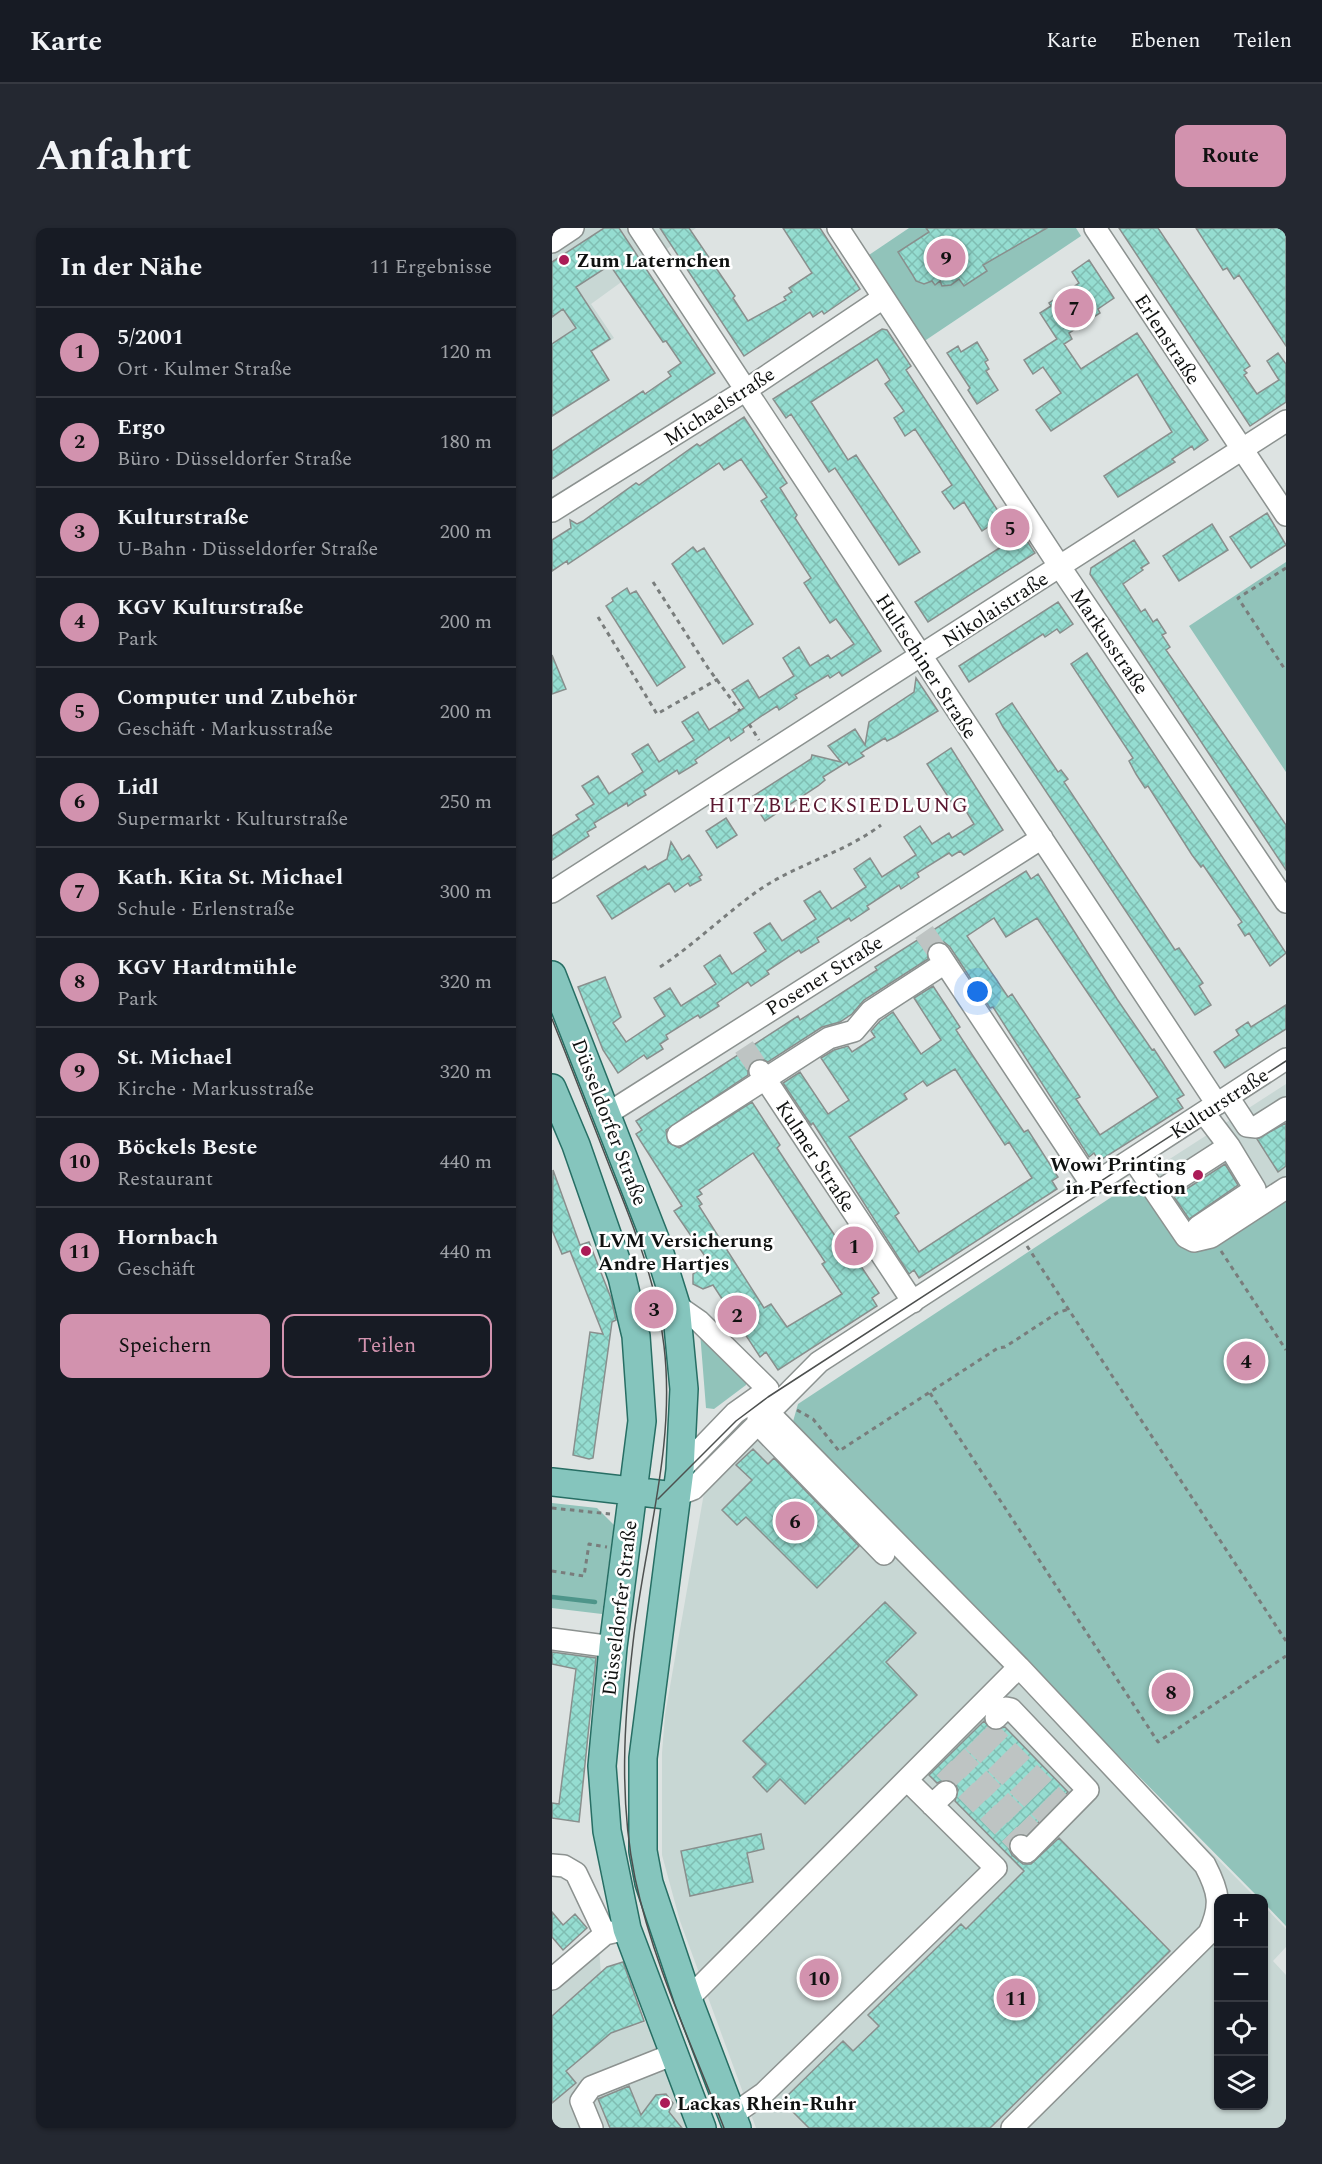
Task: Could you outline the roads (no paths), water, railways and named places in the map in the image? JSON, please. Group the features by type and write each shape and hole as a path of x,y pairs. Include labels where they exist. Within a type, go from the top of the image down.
{"main road":[{"name":"Düsseldorfer Straße","path":"552,975 657,1244 676,1305 684,1389 680,1470 648,1702 641,1804 643,1851 649,1883 733,2119"},
{"name":"Düsseldorfer Straße","path":"552,1088 576,1145 622,1276 636,1336 642,1410 613,1647 602,1766 610,1926 642,1969 702,2128"},
{"path":"633,1492 661,1481 680,1470"},
{"path":"552,1482 675,1497"},
{"path":"642,1969 644,1954 649,1949 661,1948 685,1989"}],"street":[{"path":"552,242 573,228"},
{"name":"Hultschiner Straße","path":"639,228 1216,1105"},
{"name":"Erlenstraße","path":"1095,228 1286,515"},
{"name":"Markusstraße","path":"845,230 883,298 1060,567 1286,902"},
{"name":"Michaelstraße","path":"552,511 746,390 883,298"},
{"name":"Nikolaistraße","path":"552,892 1286,421"},
{"name":"Posener Straße","path":"607,1114 739,1039 920,925 1042,838"},
{"path":"678,1135 762,1074 829,1038 854,1031 871,1011 942,958 1092,1185"},
{"name":"Kulturstraße","path":"675,1497 693,1489 766,1405 815,1366 1286,1059"},
{"name":"Kulmer Straße","path":"762,1074 912,1302"},
{"path":"1216,1105 1247,1126 1256,1127 1286,1108"},
{"path":"1133,1159 1186,1237 1194,1241 1255,1189 1229,1146 1216,1105"},
{"path":"1167,1186 1229,1146"},
{"path":"1205,1232 1286,1188"},
{"path":"676,1305 699,1321 884,1554"},
{"path":"766,1405 1019,1667 1205,1865 1218,1897 1218,1914 1209,1933 1012,2128"},
{"name":"Kulturstraße","path":"680,1470 735,1413 766,1405"},
{"path":"552,1639 613,1647"},
{"path":"685,1989 722,1965 928,1790 1019,1667"},
{"path":"996,1718 1006,1708 1011,1709 1087,1786"},
{"path":"1032,1840 1082,1798 1088,1790 1087,1786 1110,1764"},
{"path":"733,2119 741,2109 764,2093 996,1868 928,1790"},
{"path":"552,1865 564,1866 576,1873 610,1926 552,1979"},
{"path":"592,2128 581,2101 591,2087 674,2054"}],"waterway":[{"path":"552,1597 595,1602"}],"tunnel":[{"path":"924,932 939,954"},
{"path":"744,1047 760,1071"},
{"path":"986,1728 1063,1806"},
{"path":"973,1741 1050,1818"},
{"path":"957,1756 1034,1834"},
{"path":"944,1768 1021,1846"}],"tram line":[{"path":"552,1019 636,1234 661,1323 667,1384 666,1421 630,1672 625,1731 627,1819 635,1878 652,1942 724,2128"},
{"path":"658,1499 736,1421 768,1397 1286,1061"}],"place":[{"name":"St. Michael","path":"946,258"},
{"name":"Zum Laternchen","path":"564,260"},
{"name":"Kath. Kita St. Michael","path":"1074,308"},
{"name":"Computer und Zubehör","path":"1010,528"},
{"name":"Wowi Printing in Perfection","path":"1198,1175"},
{"name":"5/2001","path":"854,1246"},
{"name":"LVM Versicherung Andre Hartjes","path":"586,1251"},
{"name":"Kulturstraße","path":"654,1309"},
{"name":"Ergo","path":"737,1315"},
{"name":"KGV Kulturstraße","path":"1246,1361"},
{"name":"Lidl","path":"795,1521"},
{"name":"KGV Hardtmühle","path":"1171,1692"},
{"name":"Böckels Beste","path":"819,1978"},
{"name":"Hornbach","path":"1016,1998"},
{"name":"Lackas Rhein-Ruhr","path":"665,2103"}],"district":[{"name":"HITZBLECKSIEDLUNG","path":"839,805"}]}
